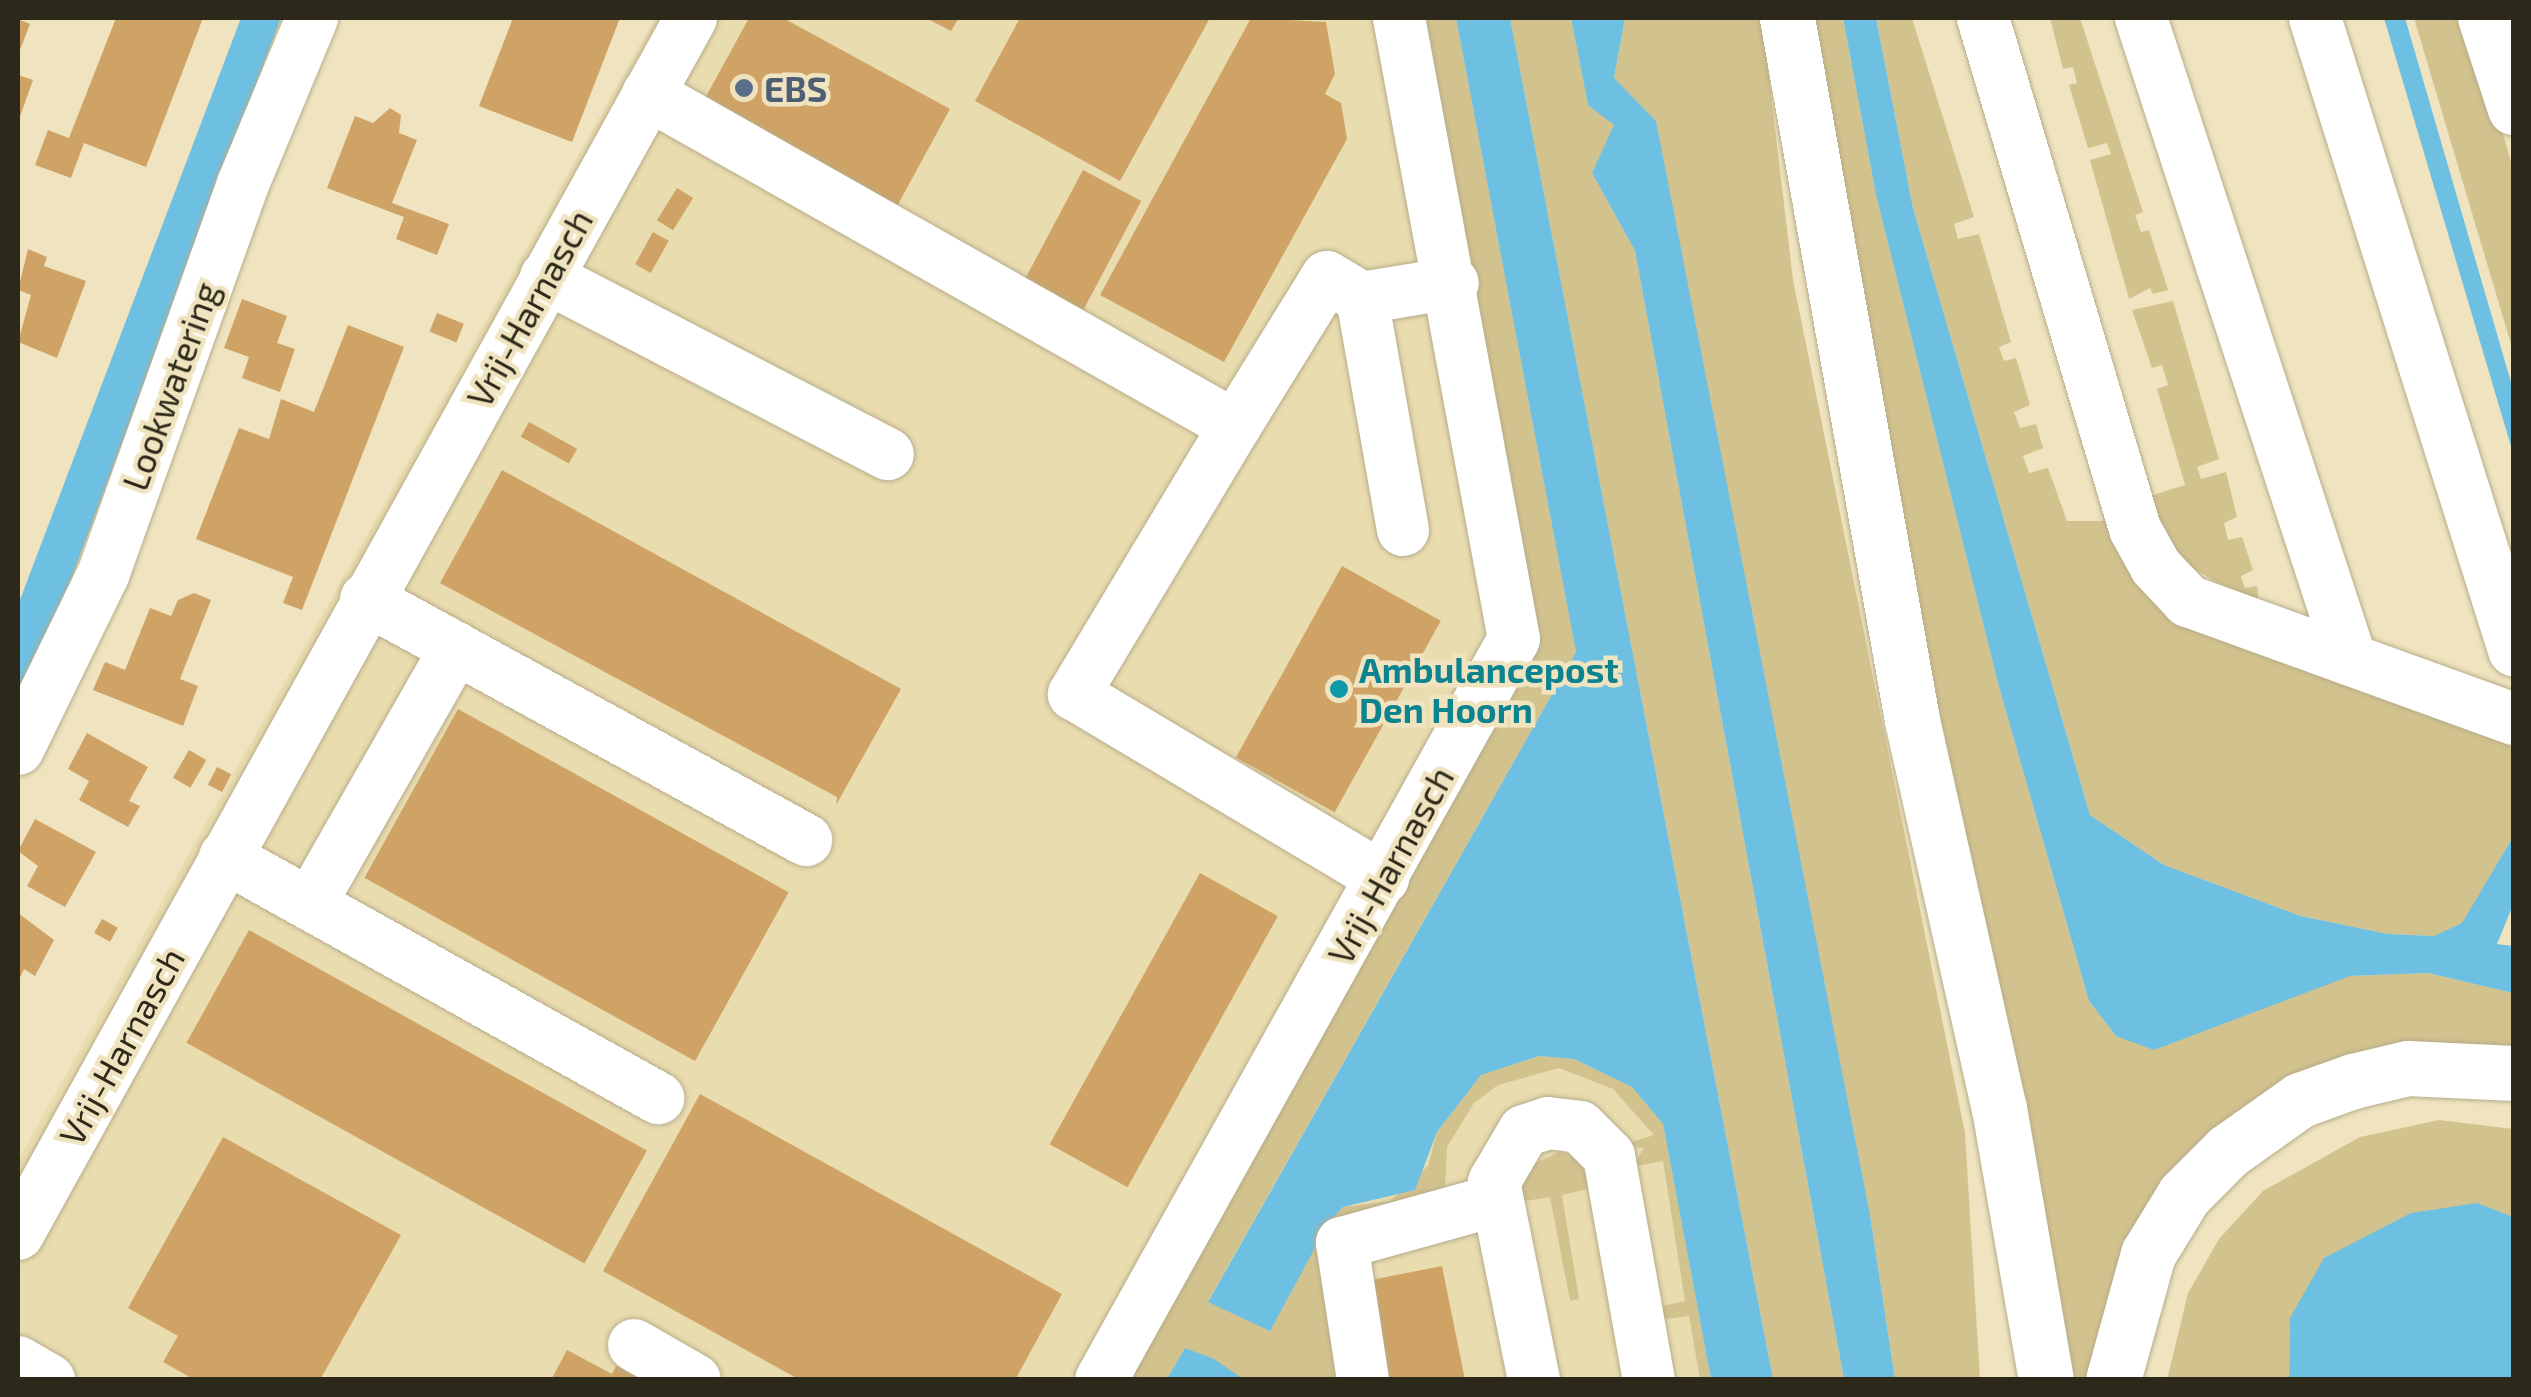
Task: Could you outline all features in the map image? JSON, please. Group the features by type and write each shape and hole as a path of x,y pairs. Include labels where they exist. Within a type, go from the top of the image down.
{"highway":[{"path":"1786,18 1908,700 1999,1108 2046,1380"},
{"path":"2114,1380 2148,1254 2184,1196 2228,1151 2300,1100 2353,1081 2425,1067 2514,1073"},
{"path":"2148,1380 2157,1324 2184,1260 2250,1176 2318,1129 2392,1104 2514,1109"}],"street":[{"name":"Lookwatering","path":"18,750 102,575 242,184 312,18"},
{"name":"Vrij-Harnasch","path":"18,1234 366,599 691,18"},
{"name":"Vrij-Harnasch","path":"1101,1380 1514,639 1453,282 1399,18"},
{"path":"1983,18 2135,530 2156,567 2188,600 2514,719"},
{"path":"2141,18 2351,660"},
{"path":"2315,18 2514,650"},
{"path":"2484,18 2514,109"},
{"path":"648,94 1236,426"},
{"path":"546,277 888,454"},
{"path":"1384,878 1074,694 1327,277 1362,298 1453,282"},
{"path":"1362,298 1403,530"},
{"path":"366,599 806,840"},
{"path":"310,904 456,648"},
{"path":"225,857 658,1098"},
{"path":"1362,1380 1343,1265 1418,1250 1475,1205 1494,1182 1504,1154 1524,1131 1564,1125 1598,1139 1615,1178 1649,1380"},
{"path":"1475,1205 1534,1380"},
{"path":"634,1345 695,1380"},
{"path":"18,1362 49,1380"}],"shaded area":[{"path":"655,18 1612,18 1648,991 1727,1379 18,1380 18,1160"},
{"path":"1421,18 1456,18 1576,652 1208,1301 1343,1207 1390,1201 1428,1166 1437,1132 1481,1075 1539,1056 1574,1059 1632,1087 1663,1124 1711,1379 1700,1379 1689,1316 1658,1320 1655,1308 1685,1301 1663,1161 1632,1167 1644,1148 1619,1146 1654,1135 1613,1089 1559,1068 1498,1085 1474,1103 1447,1147 1445,1188 1352,1223 1353,1379 1243,1379 1185,1348 1167,1379 1127,1380 1520,676"},
{"path":"1510,18 1571,18 1588,105 1615,125 1592,173 1635,251 1844,1379 1773,1379"},
{"path":"1625,18 1762,18 1793,280 1965,1133 1980,1379 1895,1379 1870,1215 1614,78"},
{"path":"1805,18 1843,18 1876,195 1999,687 2089,1001 2116,1036 2253,1011 2349,976 2428,973 2513,993 2513,1059 2247,1118 2102,1379 2072,1379 1935,741"},
{"path":"1876,18 1912,18 1974,217 1954,224 1958,239 1979,234 2011,342 1999,347 2004,361 2016,358 2030,405 2014,412 2020,428 2036,424 2043,448 2023,456 2029,473 2048,468 2067,521 2103,521 2105,511 2127,562 2513,744 2513,837 2463,923 2434,936 2388,934 2301,916 2164,865 2090,815 1913,208"},
{"path":"2050,18 2080,18 2143,212 2135,215 2141,232 2149,230 2168,290 2153,294 2150,288 2129,299 2090,160 2111,154 2107,143 2088,148 2069,85 2077,83 2073,67 2063,69"},
{"path":"2414,18 2467,18 2487,77 2513,169 2513,351"},
{"path":"2173,301 2219,459 2197,467 2201,479 2226,472 2237,517 2224,523 2228,540 2242,537 2253,570 2241,576 2245,588 2257,586 2260,607 2175,558 2140,499 2185,485 2157,389 2168,385 2162,365 2152,368 2132,310"},
{"path":"2439,1120 2513,1129 2513,1217 2476,1203 2290,1318 2289,1379 2167,1380 2188,1293 2219,1239 2263,1191 2360,1137"},
{"path":"1560,1152 1578,1160 1593,1188 1562,1195 1579,1299 1570,1301 1550,1197 1519,1202 1524,1168"}],"water":[{"path":"241,18 281,18 51,633 18,697 18,605"},
{"path":"1456,18 1510,18 1773,1379 1711,1379 1663,1124 1632,1087 1574,1059 1539,1056 1481,1075 1437,1132 1415,1190 1343,1207 1328,1224 1270,1331 1208,1302 1576,652"},
{"path":"1571,18 1625,18 1614,78 1656,121 1870,1215 1895,1379 1844,1379 1635,251 1592,173 1614,125 1588,105"},
{"path":"1843,18 1876,18 1913,208 2090,815 2164,865 2301,916 2388,934 2434,936 2462,923 2513,837 2513,905 2497,944 2513,946 2513,993 2428,973 2350,976 2154,1050 2116,1036 2089,1001 1999,687 1876,195"},
{"path":"2384,18 2405,18 2513,389 2513,453"},
{"path":"2477,1203 2513,1217 2513,1379 2289,1379 2290,1318 2324,1258 2411,1213"},
{"path":"1185,1348 1214,1359 1243,1379 1167,1379"}],"building":[{"path":"116,18 203,18 146,167 84,143 71,178 35,165 48,130 69,138"},
{"path":"513,18 620,18 572,142 479,106"},
{"path":"749,18 783,18 950,109 896,208 703,102"},
{"path":"926,18 959,18 951,31"},
{"path":"1020,18 1210,18 1120,181 975,101"},
{"path":"1251,18 1326,22 1335,74 1325,94 1341,103 1347,139 1224,362 1100,295"},
{"path":"18,19 30,24 18,55"},
{"path":"18,75 33,80 18,122"},
{"path":"390,108 401,115 399,133 417,140 392,203 449,224 437,255 396,239 404,217 327,188 355,116 373,123"},
{"path":"1083,170 1141,201 1082,312 1024,281"},
{"path":"677,188 693,198 673,230 657,220"},
{"path":"653,232 669,241 651,273 635,264"},
{"path":"28,249 47,257 44,266 86,281 57,358 18,342 31,295 18,290"},
{"path":"242,299 287,316 277,343 295,349 280,392 242,378 249,357 224,348"},
{"path":"437,313 464,324 456,342 430,332"},
{"path":"348,325 404,347 302,610 283,603 293,577 196,539 239,428 269,439 281,399 314,412"},
{"path":"529,422 577,449 569,464 521,437"},
{"path":"502,470 901,689 836,805 837,797 440,583"},
{"name":"Ambulancepost Den Hoorn","path":"1342,566 1441,621 1335,812 1236,758"},
{"path":"194,593 211,600 180,679 198,686 183,726 93,690 105,662 125,670 150,608 171,616 178,600"},
{"path":"458,709 789,892 695,1061 364,878"},
{"path":"87,733 148,767 129,801 140,806 128,827 79,800 89,781 68,769"},
{"path":"189,750 206,760 190,788 173,778"},
{"path":"217,767 231,774 222,792 208,785"},
{"path":"35,819 96,852 65,907 27,886 38,866 18,851"},
{"path":"1200,873 1278,916 1128,1187 1050,1144"},
{"path":"18,913 54,940 35,976 24,969 18,982"},
{"path":"102,919 118,928 110,942 94,933"},
{"path":"249,930 647,1151 584,1263 186,1043"},
{"path":"700,1094 1062,1294 1015,1380 800,1380 603,1271"},
{"path":"223,1137 401,1235 320,1380 195,1380 163,1362 178,1336 128,1308"},
{"path":"1442,1266 1465,1380 1380,1380 1361,1282"},
{"path":"567,1350 612,1374 620,1358 661,1380 551,1380"}],"place":[{"name":"EBS","path":"744,88"},
{"name":"Ambulancepost Den Hoorn","path":"1339,689"}]}
